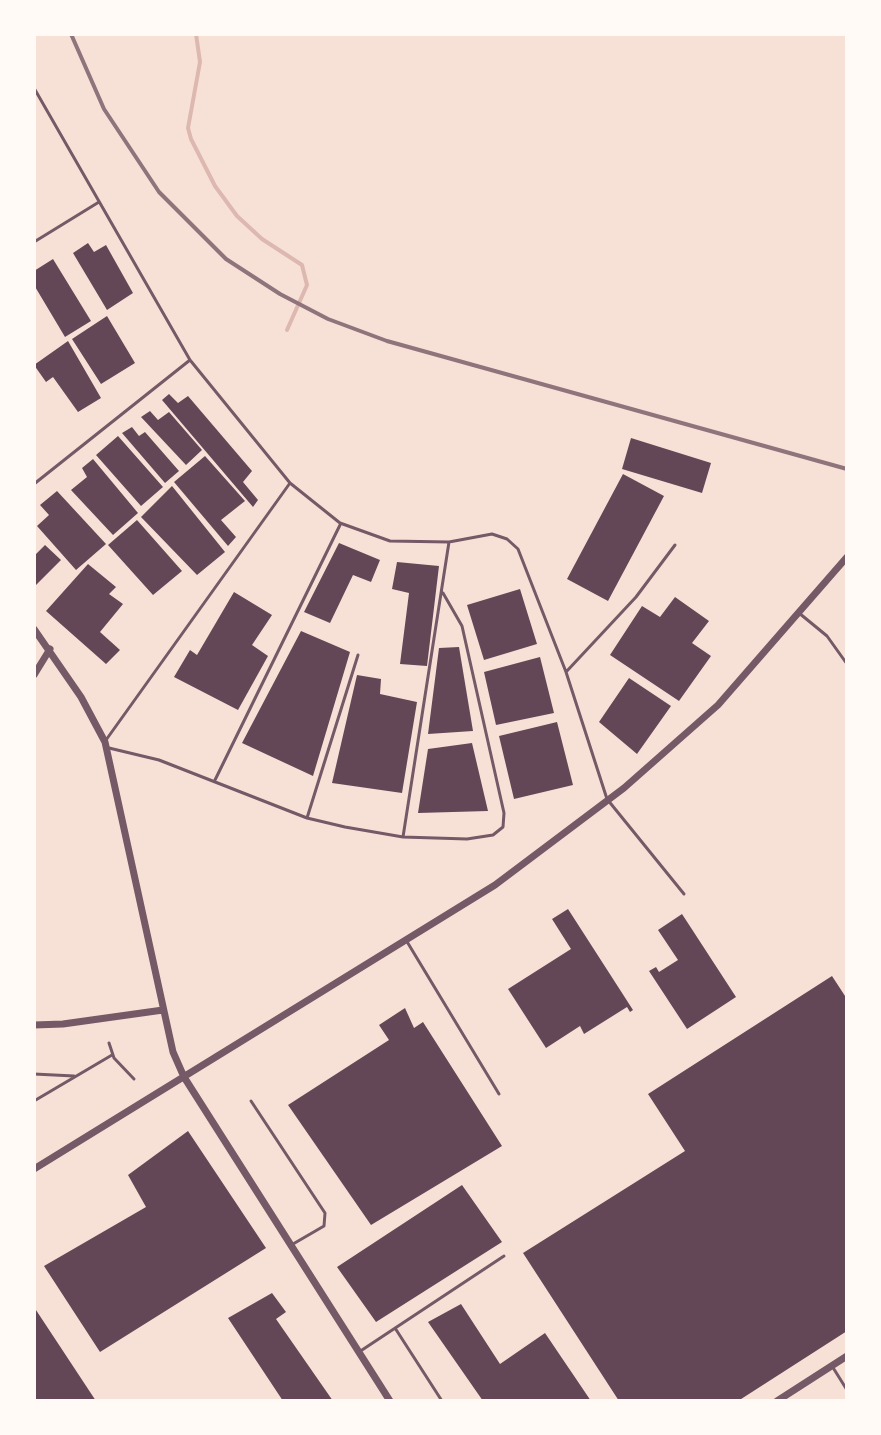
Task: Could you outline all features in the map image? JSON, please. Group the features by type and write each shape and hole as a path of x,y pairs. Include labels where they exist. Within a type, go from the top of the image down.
{"street":[{"path":"34,1169 509,875 636,779 718,705 847,557"},
{"path":"34,629 50,649 106,744 163,1010 173,1052 184,1077 390,1401"},
{"path":"34,675 50,649"},
{"path":"34,1025 163,1010"},
{"path":"777,1401 847,1356"}],"lane":[{"path":"34,88 190,360 290,483 340,523 390,541 449,542 484,534 499,536 523,556 566,672 607,799 684,894"},
{"path":"34,242 100,201"},
{"path":"34,484 190,360"},
{"path":"290,483 106,744 215,780 307,818 403,837 488,836 503,827 504,813 462,626 443,593"},
{"path":"215,780 340,523"},
{"path":"403,837 449,542"},
{"path":"566,672 636,597 675,545"},
{"path":"799,613 827,636 847,664"},
{"path":"307,818 358,655"},
{"path":"406,940 499,1094"},
{"path":"109,1043 112,1055 134,1079"},
{"path":"34,1101 112,1055"},
{"path":"34,1074 77,1076"},
{"path":"251,1101 326,1219 324,1226 290,1246"},
{"path":"358,1352 504,1256"},
{"path":"395,1328 442,1401"},
{"path":"832,1366 847,1390"}],"building":[{"path":"88,243 94,252 106,245 133,293 107,310 73,253"},
{"path":"53,259 91,321 65,337 34,285 34,271"},
{"path":"107,316 135,363 101,384 72,339"},
{"path":"68,341 101,398 78,412 53,377 46,382 34,365"},
{"path":"169,394 178,403 188,396 252,471 243,482 258,500 253,507 162,400"},
{"path":"150,411 158,420 169,412 202,450 186,465 141,417"},
{"path":"132,427 139,436 145,432 179,471 165,483 122,433"},
{"path":"118,436 163,487 141,506 96,455"},
{"path":"631,438 711,463 702,493 622,469"},
{"path":"205,456 245,501 221,520 236,537 228,546 174,482"},
{"path":"93,459 138,513 113,535 71,490 87,477 82,468"},
{"path":"623,474 664,496 608,601 567,579"},
{"path":"172,486 225,552 197,575 141,517"},
{"path":"57,491 106,544 76,570 37,526 49,515 40,505"},
{"path":"137,520 182,571 153,595 108,545"},
{"path":"339,543 380,560 371,582 353,575 330,623 304,612"},
{"path":"45,545 61,560 34,587 34,556"},
{"path":"397,562 439,566 427,666 400,664 409,593 392,589"},
{"path":"88,564 116,587 109,594 123,604 100,632 120,650 106,664 46,611"},
{"path":"520,589 537,644 484,660 467,605"},
{"path":"234,592 272,615 252,645 268,656 238,710 174,677 190,650 197,655"},
{"path":"675,597 709,621 692,643 711,656 679,701 610,655 642,606 660,617"},
{"path":"301,631 350,652 313,776 242,743"},
{"path":"459,647 473,731 428,734 439,648"},
{"path":"540,657 554,713 496,725 484,672"},
{"path":"357,675 381,679 380,694 417,702 402,793 332,783"},
{"path":"629,678 671,706 637,754 599,722"},
{"path":"557,722 573,785 514,799 499,736"},
{"path":"472,743 488,811 418,813 428,749"},
{"path":"568,909 633,1010 630,1012 627,1007 584,1034 580,1026 546,1048 508,989 571,949 552,919"},
{"path":"682,914 736,997 687,1029 649,971 656,967 659,972 678,960 658,930"},
{"path":"832,976 847,999 847,1331 738,1401 619,1401 523,1253 685,1151 648,1094"},
{"path":"405,1008 414,1028 423,1022 502,1146 371,1225 288,1105 389,1040 379,1025"},
{"path":"188,1131 266,1248 100,1352 44,1266 146,1207 128,1175"},
{"path":"462,1185 502,1242 376,1322 337,1267"},
{"path":"272,1293 286,1312 276,1319 333,1401 283,1401 228,1318"},
{"path":"461,1304 500,1364 545,1333 591,1401 483,1401 428,1322"},
{"path":"34,1307 96,1401 34,1401"}],"waterway":[{"path":"196,34 200,62 188,128 191,139 215,186 237,216 262,239 302,265 307,285 287,330"}],"railway":[{"path":"71,34 104,109 159,192 226,259 280,294 328,319 387,341 847,469"}]}
